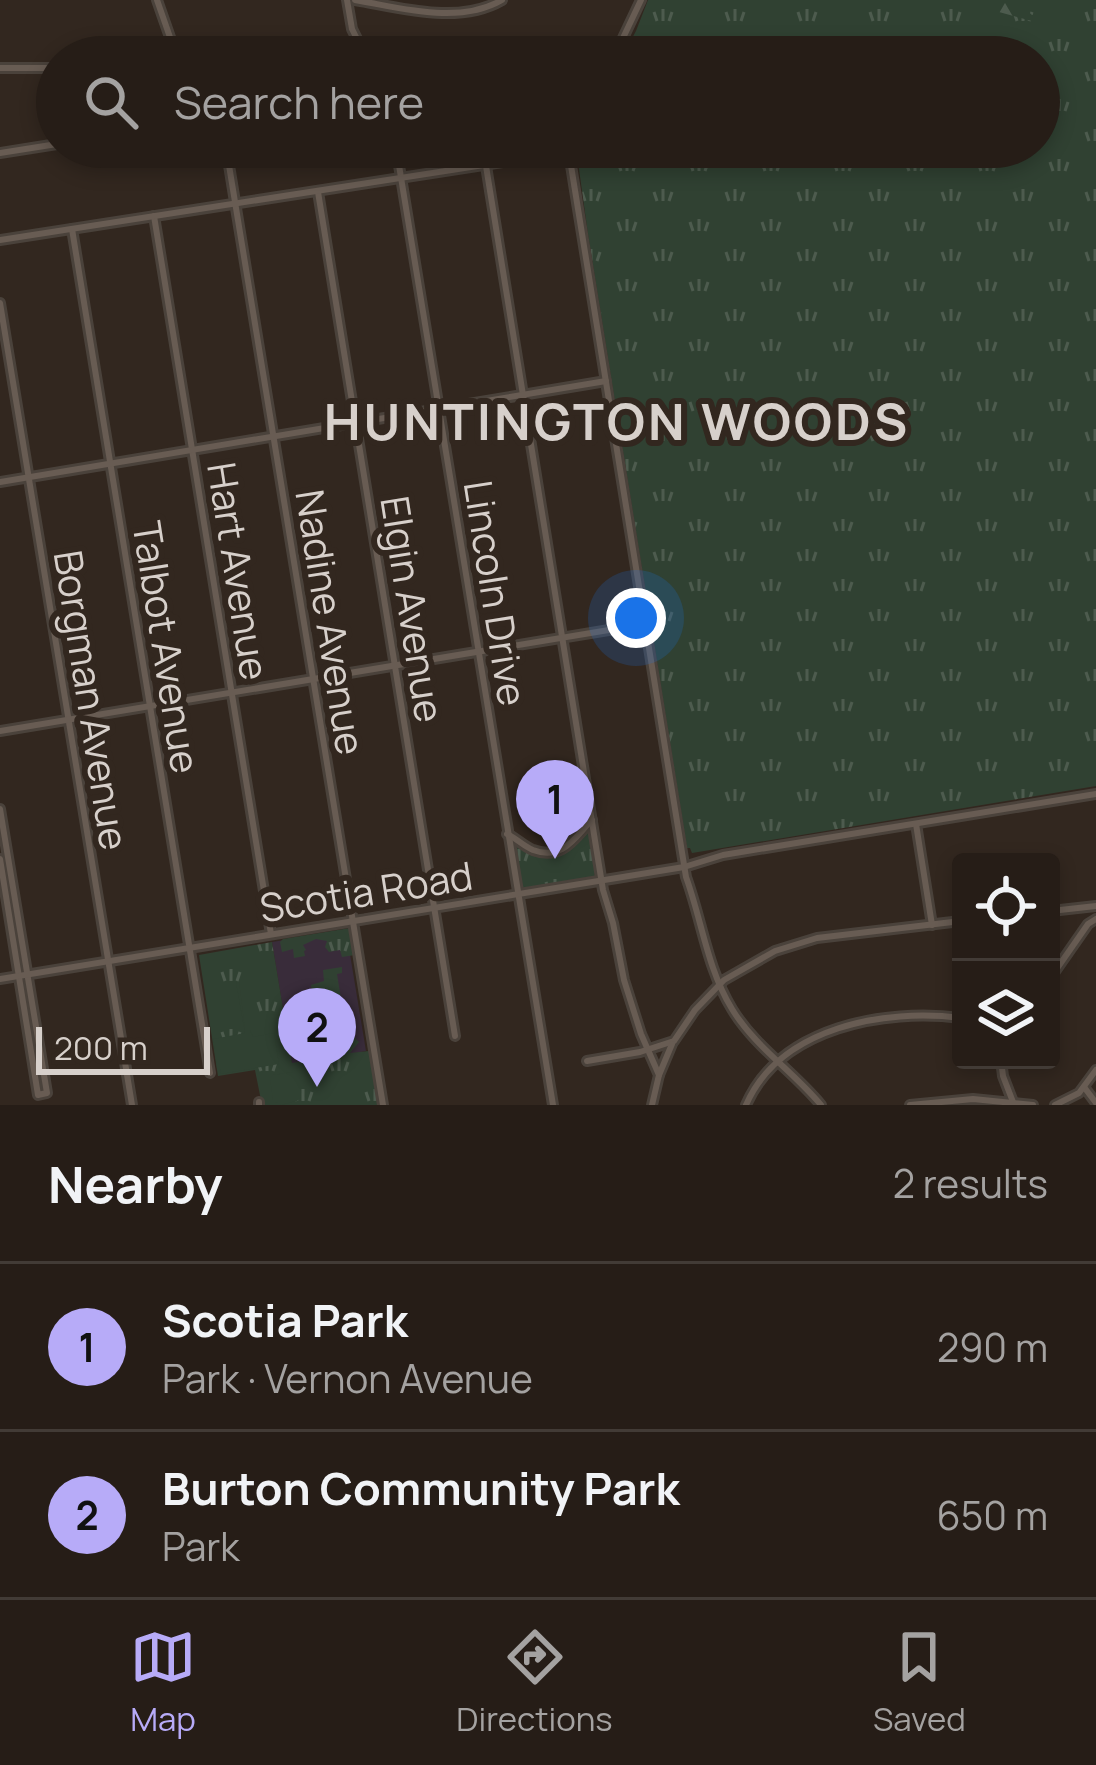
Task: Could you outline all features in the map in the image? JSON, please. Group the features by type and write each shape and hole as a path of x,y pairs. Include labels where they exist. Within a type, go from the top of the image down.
{"street":[{"path":"157,0 170,36"},
{"path":"356,36 351,0 459,13 502,0"},
{"path":"624,36 641,0"},
{"path":"0,68 36,68"},
{"path":"0,153 36,147"},
{"name":"Nadine Avenue","path":"230,168 383,1105"},
{"name":"Lincoln Drive","path":"399,168 553,1105"},
{"path":"0,240 473,168"},
{"path":"487,168 602,880 624,980 659,1075"},
{"path":"571,168 684,867 706,950 719,985 748,1032 821,1105"},
{"name":"Elgin Avenue","path":"318,192 455,1036"},
{"name":"Hart Avenue","path":"154,216 271,934"},
{"name":"Talbot Avenue","path":"72,229 210,1073"},
{"name":"Borgman Avenue","path":"0,303 132,1105"},
{"path":"0,482 606,381"},
{"path":"0,731 645,625"},
{"name":"Scotia Road","path":"0,979 1096,794"},
{"path":"0,814 38,1095 46,1094 23,975"},
{"path":"507,834 532,850 553,852 573,843 592,820"},
{"path":"916,824 932,925"},
{"path":"0,859 10,893"},
{"path":"1060,910 1096,906"},
{"path":"1079,908 1088,925"},
{"path":"1060,964 1096,919"},
{"path":"652,1105 674,1040 694,1010 719,985 762,956 801,941 952,922"},
{"path":"746,1105 777,1060 811,1040 902,1016 952,1018"},
{"path":"587,1061 640,1052 674,1040"},
{"path":"1002,1069 1014,1103"},
{"path":"1055,1105 1072,1098 1096,1070"},
{"path":"1084,1087 1096,1103"},
{"path":"910,1105 974,1099 1033,1105"}],"shaded area":[{"path":"346,930 366,1051 292,1064 272,942"}],"green space":[{"path":"648,0 1096,0 1096,786 692,853 687,848 579,168 1060,168 1060,36 633,36"},
{"path":"934,0 1016,0 1032,15 1039,15 1042,5 1046,8 1044,18 1032,21"},
{"path":"586,830 595,876 524,888 519,884 514,842 554,854 572,847"},
{"path":"350,928 355,955 329,952 327,941 316,939 303,945 305,956 294,958 293,949 282,952 283,939"},
{"path":"272,942 292,1063 328,1057 323,1056 311,985 324,981 323,970 342,967 337,974 344,1017 350,1017 353,1036 359,1042 350,1053 369,1051 378,1105 262,1105 255,1070 218,1076 199,955"},
{"path":"236,982 245,1030 253,1037 274,1033 279,1064 221,1074 213,1039 245,1033"},
{"path":"293,1072 301,1080 301,1097 280,1105 273,1100 270,1078"}],"place":[{"name":"Scotia Park","path":"555,859"},
{"name":"Burton Community Park","path":"317,1087"}],"district":[{"name":"HUNTINGTON WOODS","path":"617,420"}]}
